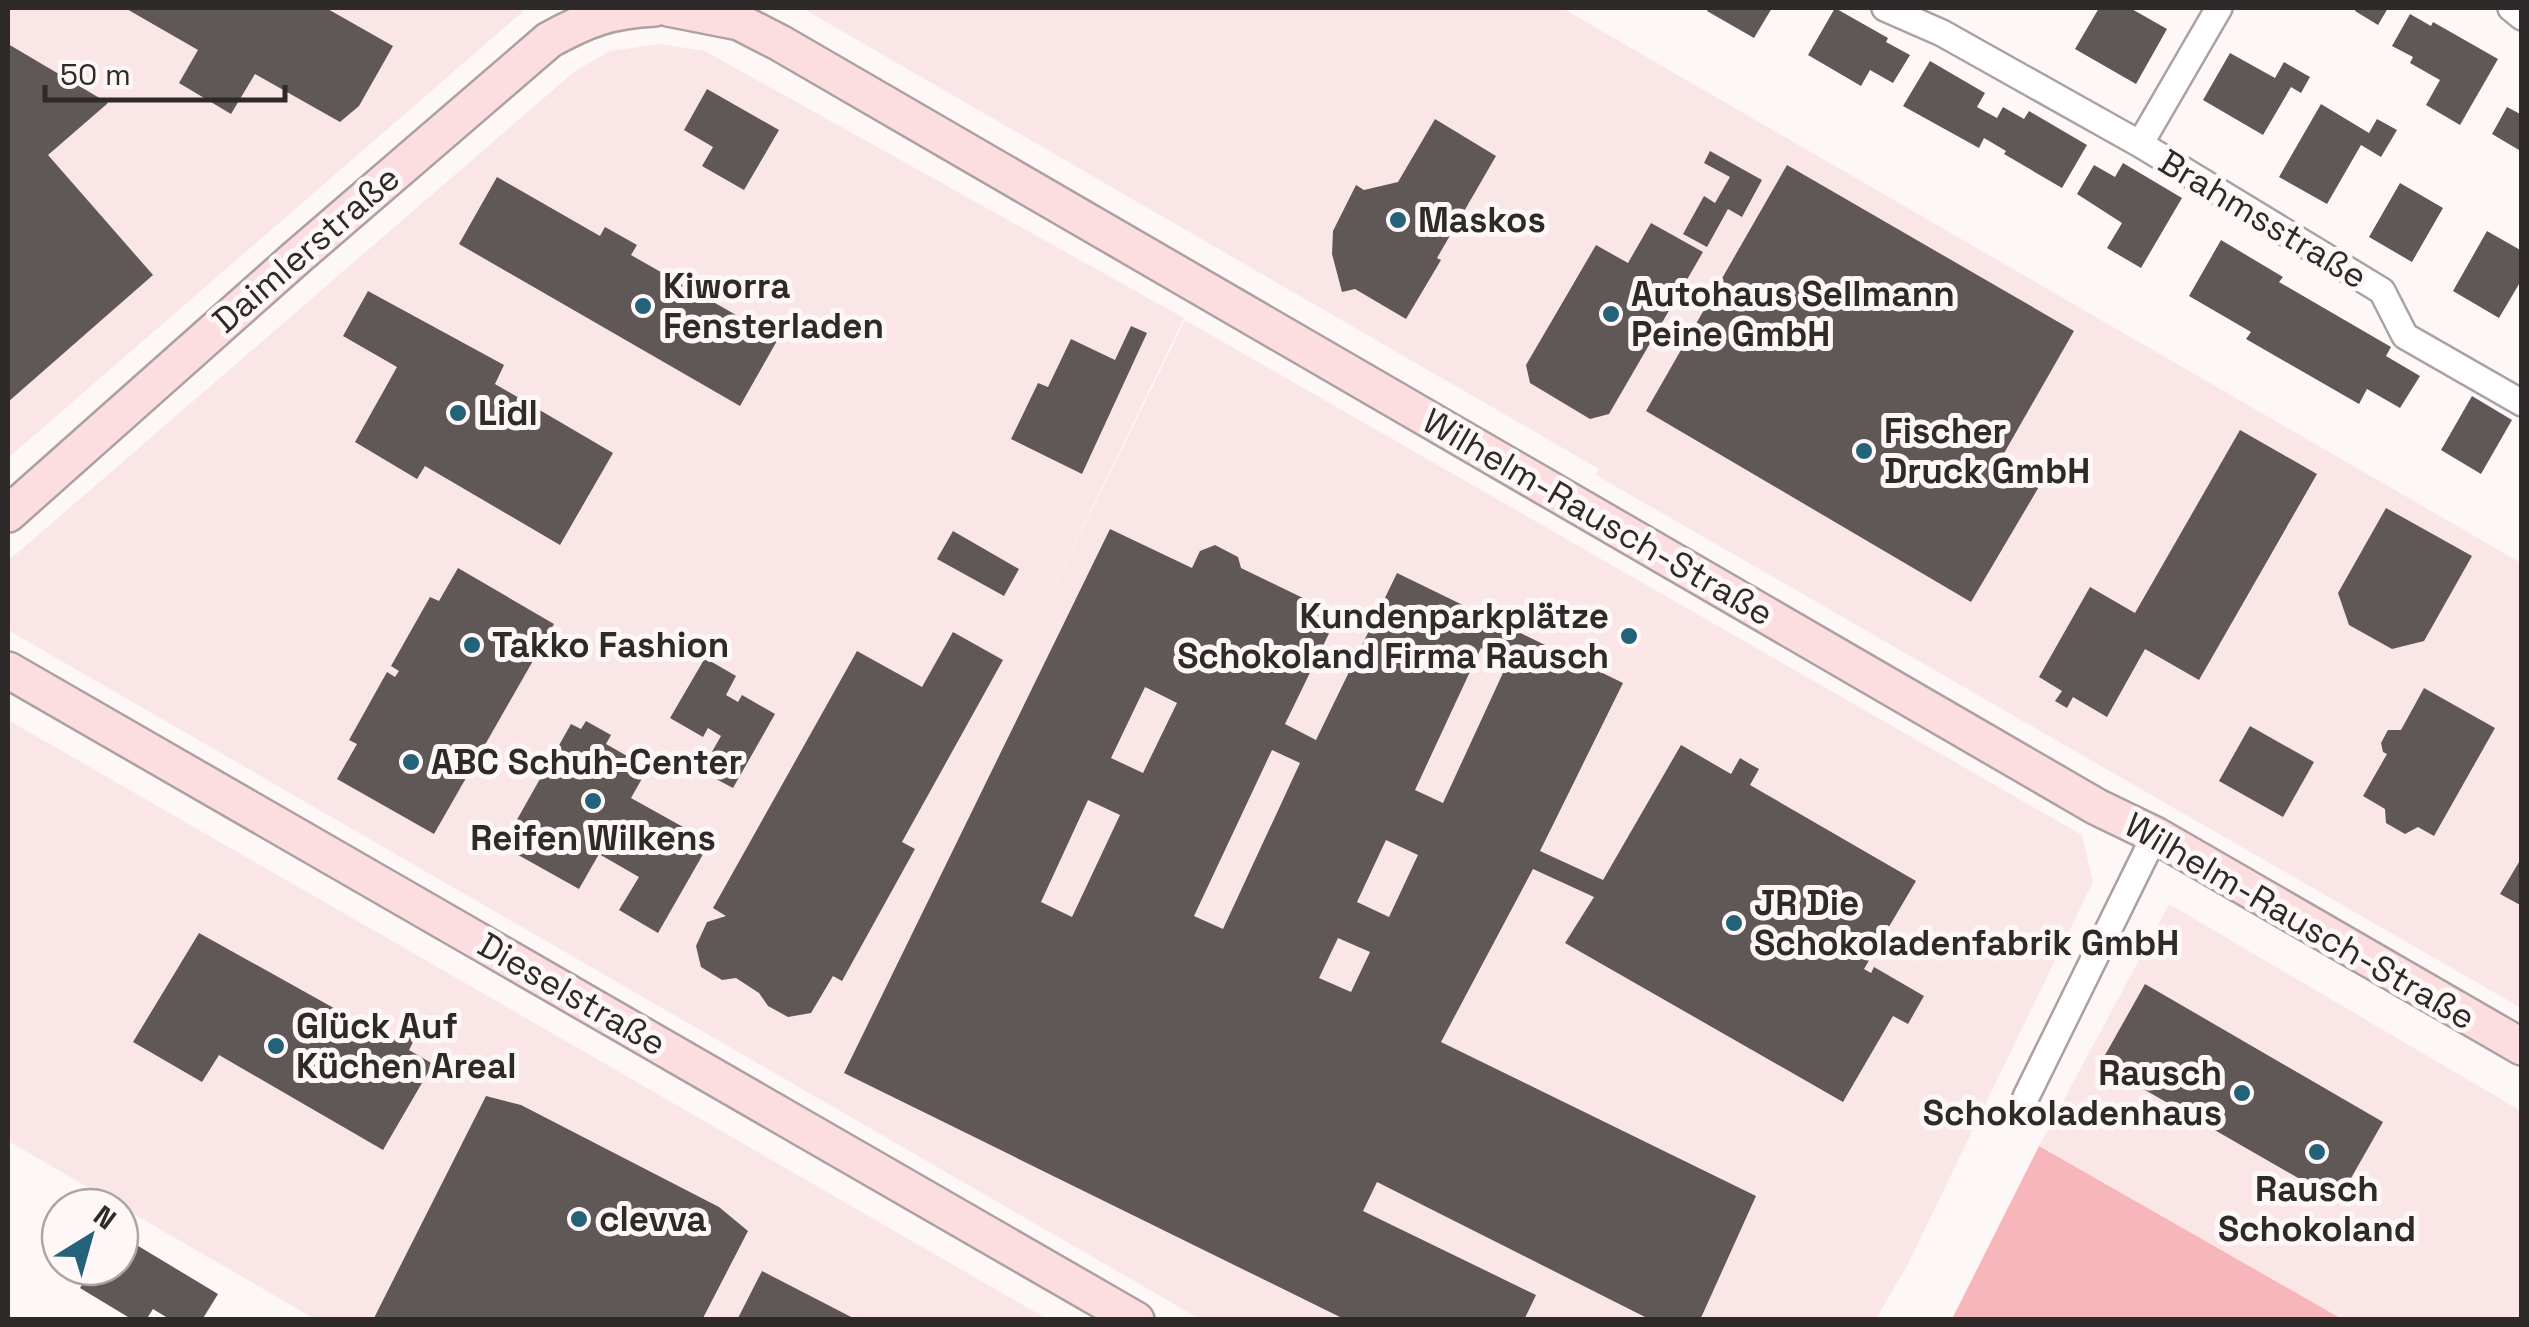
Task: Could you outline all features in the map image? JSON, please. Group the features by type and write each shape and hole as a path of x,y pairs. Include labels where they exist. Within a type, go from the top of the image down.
{"street":[{"name":"Daimlerstraße","path":"8,514 549,40 586,19 638,8"},
{"name":"Wilhelm-Rausch-Straße","path":"668,8 739,22 780,44 2096,807 2154,836 2522,1047"},
{"name":"Brahmsstraße","path":"1884,8 1942,33 2140,144 2382,291 2405,336 2522,403"},
{"name":"Brahmsstraße","path":"2140,144 2219,8"},
{"path":"2511,8 2522,17"},
{"name":"Dieselstraße","path":"8,670 1136,1320"},
{"path":"2026,1096 2154,836"}],"shaded area":[{"path":"8,8 527,8 8,458"},
{"path":"802,8 1562,8 2521,563 2521,1008 1596,475 1599,469"},
{"path":"660,44 705,51 1184,318 1025,647 1185,320 2082,835 2093,882 1908,1264 1876,1319 1200,1319 8,630 8,561 575,71 610,51"},
{"path":"8,720 1047,1319 315,1319 140,1218 140,1187 87,1187 8,1141"},
{"path":"2169,904 2521,1111 2521,1319 2342,1319 2039,1146"},
{"path":"2039,1146 2342,1319 1952,1319"}],"building":[{"path":"125,8 326,8 393,46 359,106 340,122 255,74 231,114 179,83 198,50"},
{"path":"1772,8 1754,38 1707,11"},
{"path":"1835,8 1910,55 1893,83 1870,70 1861,86 1808,55"},
{"path":"2099,8 2130,8 2167,29 2136,84 2075,49"},
{"path":"2388,8 2378,25 2355,11"},
{"path":"2410,14 2431,26 2433,22 2498,59 2460,125 2426,105 2440,80 2410,63 2413,57 2392,46"},
{"path":"8,44 108,103 48,155 153,275 8,402"},
{"path":"2230,53 2275,78 2284,62 2310,77 2301,93 2291,87 2263,135 2203,100"},
{"path":"1930,61 1985,93 1977,107 1997,118 2003,107 2024,119 2029,111 2087,145 2062,188 1984,138 1979,148 1903,106"},
{"path":"707,89 779,130 744,190 702,166 713,147 684,130"},
{"path":"2321,104 2369,133 2377,119 2397,130 2381,157 2361,145 2327,204 2279,177"},
{"path":"2507,107 2522,115 2519,150 2492,134"},
{"name":"Maskos","path":"1435,119 1496,156 1406,319 1355,289 1342,292 1332,254 1333,231 1356,185 1364,190 1398,182"},
{"path":"1710,151 1762,180 1742,217 1728,209 1707,247 1683,234 1704,196 1715,203 1730,177 1704,163"},
{"path":"2123,163 2182,198 2141,268 2107,248 2122,223 2077,194 2094,165 2115,177"},
{"path":"1787,165 2074,331 1999,462 2040,485 1971,602 1646,411"},
{"name":"Kiworra Fensterladen","path":"497,177 600,236 605,227 637,245 631,255 778,339 740,406 459,244"},
{"path":"2400,183 2443,208 2412,262 2369,237"},
{"name":"Autohaus Sellmann Peine GmbH","path":"1651,223 1703,252 1609,414 1590,419 1530,383 1526,365 1596,245 1628,263"},
{"path":"2487,231 2522,251 2522,279 2499,318 2453,291"},
{"path":"2221,240 2283,277 2279,282 2391,347 2386,356 2420,376 2400,408 2367,389 2359,404 2246,339 2251,332 2189,296"},
{"name":"Lidl","path":"368,291 504,365 495,384 613,453 560,545 425,466 417,479 355,442 397,367 343,336"},
{"path":"1131,326 1147,333 1082,474 1011,439 1038,383 1048,387 1071,339 1115,360"},
{"path":"2472,396 2512,420 2481,474 2441,450"},
{"path":"2240,430 2317,474 2199,680 2145,649 2107,717 2073,697 2067,708 2055,701 2062,691 2039,677 2090,587 2135,613"},
{"path":"2386,508 2472,556 2424,641 2392,649 2349,625 2338,593"},
{"name":"JR Die Schokoladenfabrik GmbH","path":"1110,529 1192,568 1200,551 1215,545 1238,557 1241,568 1338,615 1285,724 1316,740 1397,573 1623,683 1540,851 1603,880 1681,745 1731,774 1740,758 1759,769 1750,785 1916,881 1864,969 1871,973 1874,967 1924,996 1908,1024 1893,1016 1843,1102 1565,943 1594,897 1533,869 1441,1042 1756,1196 1700,1320 1651,1320 1377,1182 1363,1211 1536,1295 1524,1320 1346,1320 844,1073","holes":["1481,648 1508,662 1443,803 1415,790","1145,687 1177,703 1143,773 1111,758","1272,750 1300,763 1223,929 1194,916","1088,800 1120,815 1072,917 1041,902","1386,840 1418,855 1389,917 1357,902","1338,938 1370,952 1351,992 1319,978"]},
{"path":"953,531 1019,569 1004,596 937,559"},
{"path":"458,568 554,624 434,834 337,779 357,744 349,740 387,672 395,677 399,671 391,666 430,597 439,601"},
{"path":"953,632 1003,660 902,842 915,849 842,981 833,976 811,1013 788,1017 768,1006 759,993 736,978 722,980 701,967 696,946 707,922 726,916 713,908 857,651 922,687"},
{"path":"705,658 736,676 726,695 738,702 742,695 775,714 733,788 701,771 721,736 708,728 703,737 670,718"},
{"path":"2424,688 2495,728 2434,836 2418,827 2405,834 2386,823 2385,809 2363,796 2387,754 2381,743 2388,730 2401,730"},
{"path":"586,721 611,735 606,744 648,768 631,798 710,842 658,933 619,910 639,877 599,854 579,889 502,846 571,724 581,729"},
{"path":"2250,726 2314,762 2283,817 2219,781"},
{"path":"2522,857 2522,906 2500,894"},
{"name":"Glück Auf Küchen Areal","path":"199,933 393,1041 399,1029 415,1038 409,1050 433,1064 383,1150 219,1055 202,1082 133,1042"},
{"name":"Rausch Schokoladenhaus","path":"2145,984 2383,1122 2338,1201 2100,1064"},
{"name":"clevva","path":"486,1096 521,1105 719,1207 748,1231 702,1320 373,1320"},
{"path":"140,1247 218,1294 202,1320 171,1320 153,1309 146,1320 133,1320 80,1288 140,1287"},
{"path":"762,1271 857,1320 737,1320"}],"place":[{"name":"Maskos","path":"1398,220"},
{"name":"Kiworra Fensterladen","path":"643,306"},
{"name":"Autohaus Sellmann Peine GmbH","path":"1611,314"},
{"name":"Lidl","path":"458,413"},
{"name":"Fischer Druck GmbH","path":"1864,451"},
{"name":"Kundenparkplätze Schokoland Firma Rausch","path":"1629,636"},
{"name":"Takko Fashion","path":"472,645"},
{"name":"ABC Schuh-Center","path":"411,762"},
{"name":"Reifen Wilkens","path":"593,801"},
{"name":"JR Die Schokoladenfabrik GmbH","path":"1734,923"},
{"name":"Glück Auf Küchen Areal","path":"276,1046"},
{"name":"Rausch Schokoladenhaus","path":"2242,1093"},
{"name":"Rausch Schokoland","path":"2317,1152"},
{"name":"clevva","path":"579,1219"}]}
